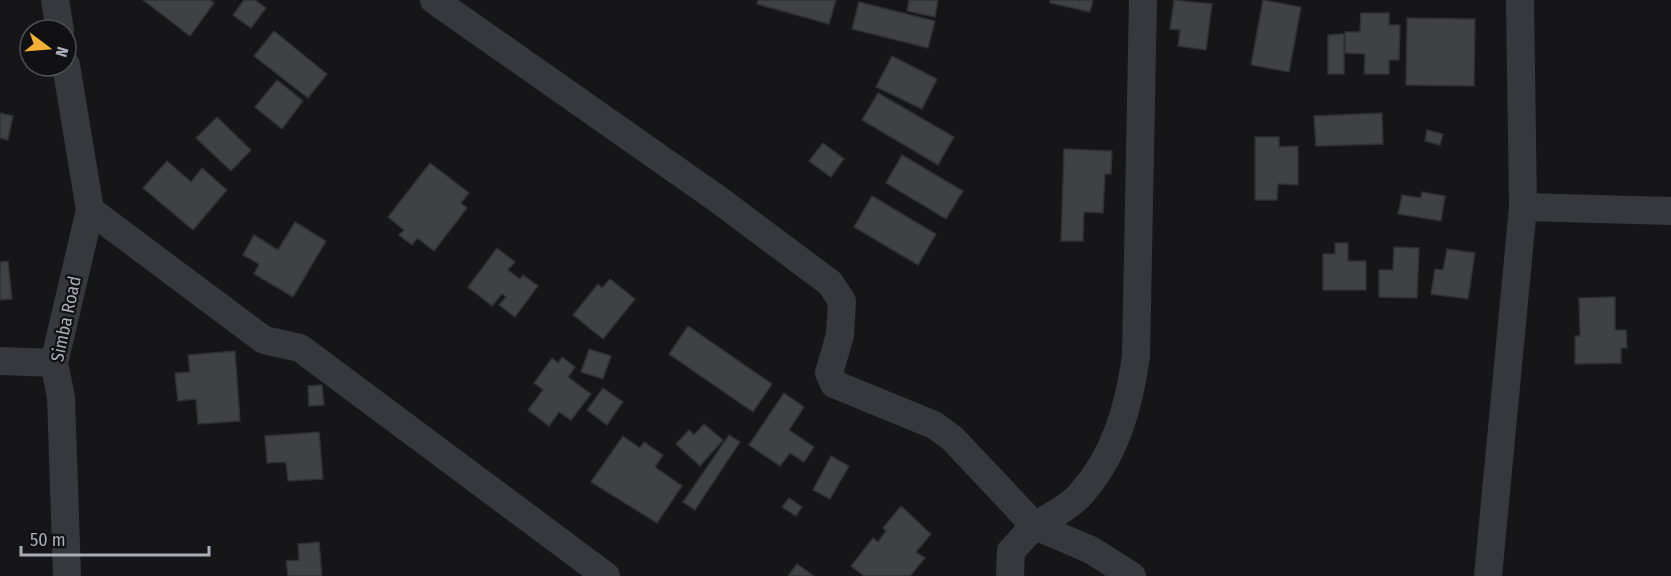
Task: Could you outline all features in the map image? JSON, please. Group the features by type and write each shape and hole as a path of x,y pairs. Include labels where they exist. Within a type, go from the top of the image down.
{"street":[{"path":"55,0 58,18"},
{"path":"434,0 719,200 830,283 842,301 840,335 830,361 829,373 834,384 934,425 952,438 1035,526 1091,550 1132,576"},
{"path":"1010,576 1011,551 1035,526 1066,507 1093,477 1123,421 1131,391 1136,356 1143,0"},
{"path":"1488,576 1522,207 1520,0"},
{"name":"Simba Road","path":"67,576 62,397 54,363 90,210 68,78"},
{"path":"1522,207 1671,211"},
{"path":"90,210 264,340 300,348 571,563 606,576"},
{"path":"0,361 54,363"}],"building":[{"path":"143,0 210,0 214,3 190,36"},
{"path":"244,0 255,0 266,8 251,28 233,15"},
{"path":"758,0 836,0 829,24 757,4"},
{"path":"909,0 938,0 935,17 907,11"},
{"path":"1050,0 1093,0 1090,12 1050,3"},
{"path":"1174,0 1212,4 1206,50 1178,46 1180,30 1170,29"},
{"path":"1263,0 1301,7 1289,72 1251,65"},
{"path":"859,2 935,21 928,48 852,29"},
{"path":"1361,13 1389,13 1389,25 1400,25 1399,60 1389,60 1389,74 1364,74 1365,54 1345,53 1345,32 1360,32"},
{"path":"1407,18 1475,19 1474,86 1406,85"},
{"path":"274,31 327,74 308,98 254,56"},
{"path":"1344,34 1344,74 1328,74 1328,35"},
{"path":"892,56 937,79 922,109 876,87"},
{"path":"277,80 303,101 282,129 255,107"},
{"path":"878,93 954,137 938,165 862,120"},
{"path":"0,113 13,116 8,140 0,138"},
{"path":"1382,113 1383,144 1316,146 1314,116"},
{"path":"217,117 251,150 231,171 196,138"},
{"path":"1427,130 1443,134 1440,145 1425,141"},
{"path":"1255,137 1279,137 1279,147 1298,146 1298,185 1278,184 1277,200 1255,200"},
{"path":"823,143 844,159 831,177 809,161"},
{"path":"1064,149 1112,151 1111,174 1105,174 1103,213 1084,212 1083,241 1061,241"},
{"path":"902,155 963,191 946,219 886,183"},
{"path":"167,161 191,182 202,168 227,190 193,230 143,188"},
{"path":"430,163 469,193 461,203 467,208 434,251 417,238 412,245 399,235 404,230 388,217"},
{"path":"1422,192 1445,196 1441,221 1398,214 1402,195 1421,198"},
{"path":"872,196 936,234 918,265 854,227"},
{"path":"295,222 326,241 293,297 254,274 259,264 243,255 254,235 278,250"},
{"path":"1335,243 1348,243 1348,261 1366,261 1366,290 1323,290 1323,254 1335,254"},
{"path":"1394,247 1419,248 1417,298 1379,297 1379,270 1393,270"},
{"path":"497,248 515,262 508,270 520,279 523,275 538,286 515,317 499,305 506,297 502,294 492,306 468,287"},
{"path":"1447,249 1475,253 1468,299 1431,294 1435,269 1443,270"},
{"path":"8,261 12,299 0,300 0,262"},
{"path":"610,279 635,299 603,339 573,315 598,284 602,288"},
{"path":"1615,297 1615,330 1626,330 1627,348 1621,348 1621,363 1575,364 1575,336 1580,336 1579,298"},
{"path":"688,326 772,384 753,412 669,354"},
{"path":"589,349 611,356 603,379 581,372"},
{"path":"235,351 240,421 198,424 196,399 178,401 175,373 190,372 188,355"},
{"path":"562,357 575,367 568,377 591,394 571,420 559,412 549,426 528,410 543,390 534,383 552,358 558,363"},
{"path":"322,385 324,405 309,406 308,386"},
{"path":"603,388 623,402 607,425 587,410"},
{"path":"784,393 804,407 789,430 814,447 804,462 790,453 780,466 749,445"},
{"path":"704,424 723,440 700,466 676,444 689,430 694,435"},
{"path":"319,432 323,479 288,481 286,462 267,463 265,436"},
{"path":"729,435 740,442 695,510 683,502"},
{"path":"623,436 640,448 644,442 663,455 655,467 682,486 657,523 591,482"},
{"path":"831,456 849,466 830,499 813,490"},
{"path":"789,498 802,507 796,516 782,507"},
{"path":"901,506 931,534 916,552 925,558 910,576 864,576 851,566 873,538 878,542 886,531 883,528"},
{"path":"319,542 322,576 288,576 286,561 299,560 298,544"},
{"path":"797,564 814,576 788,576"}]}
